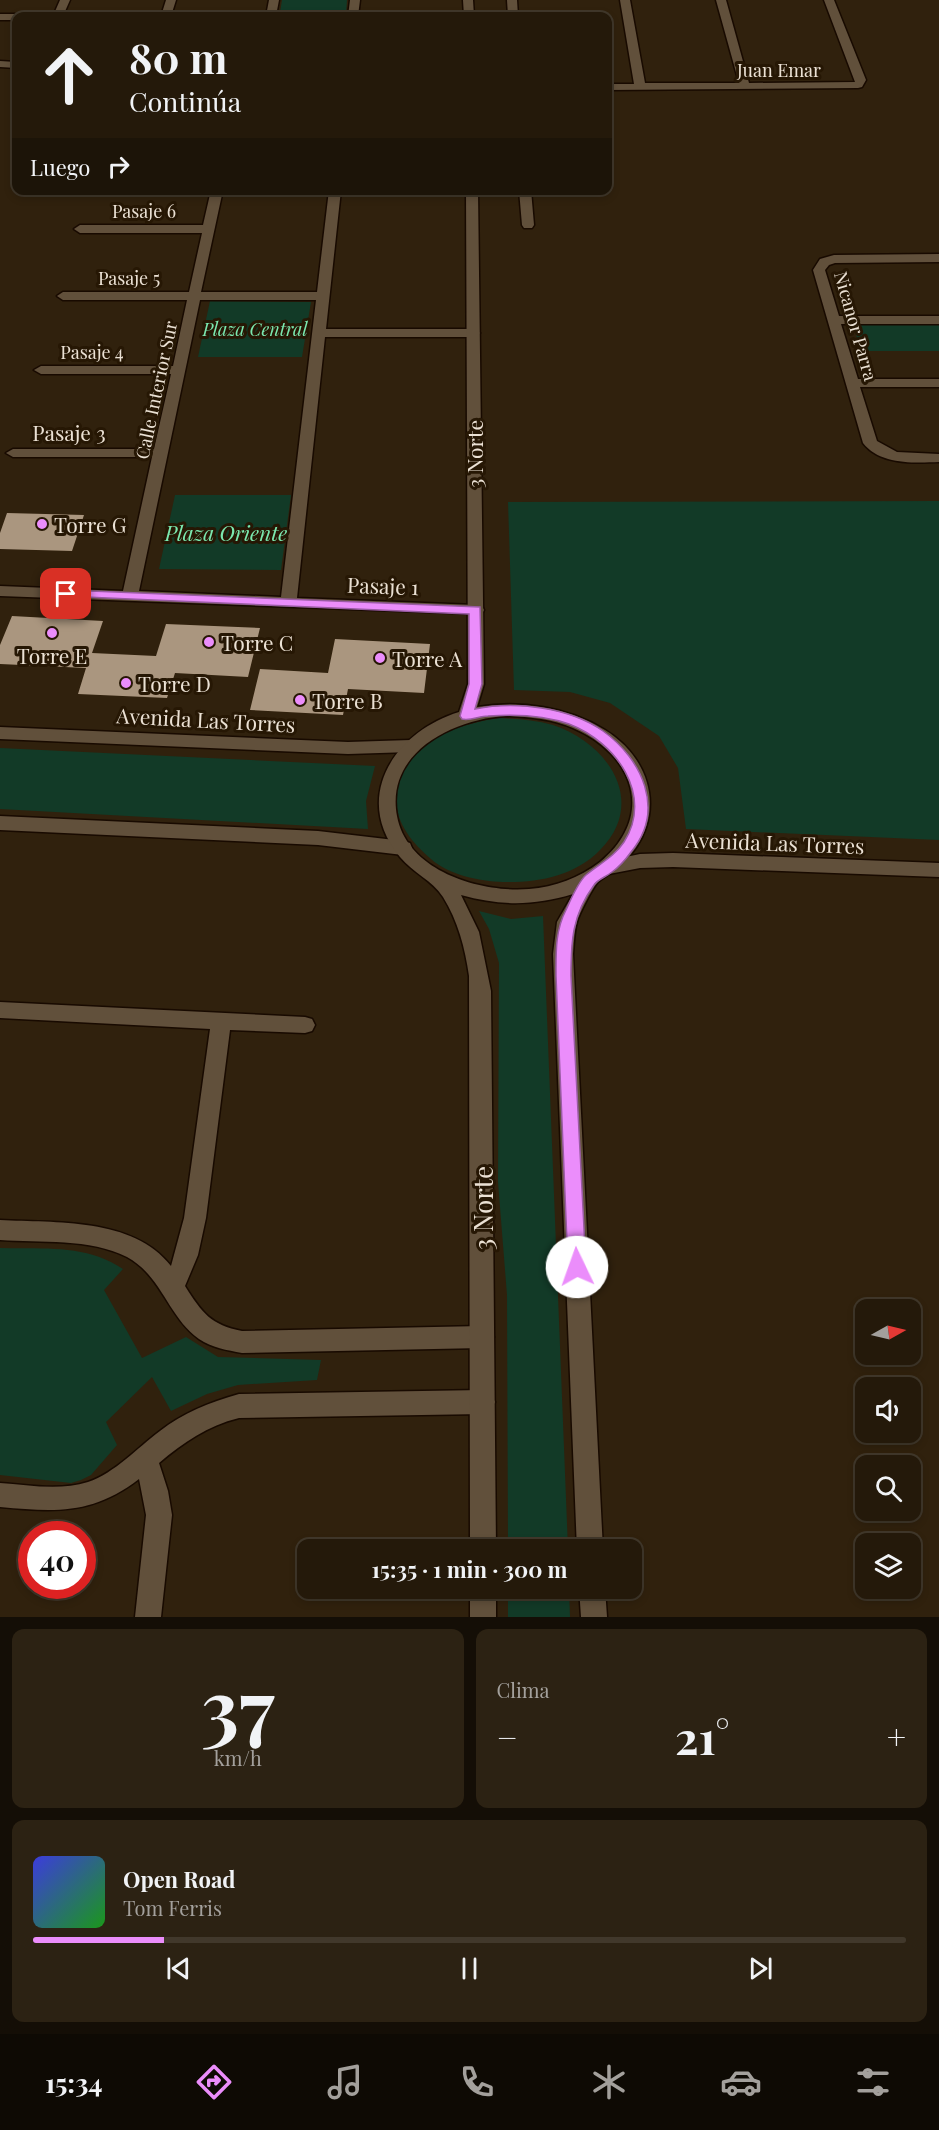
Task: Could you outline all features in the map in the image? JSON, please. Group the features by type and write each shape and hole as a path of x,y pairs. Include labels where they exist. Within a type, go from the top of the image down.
{"street":[{"path":"625,0 640,87"},
{"path":"721,0 745,86"},
{"name":"Juan Emar","path":"612,87 850,86 860,83 861,80 830,0"},
{"name":"Calle Interior Sur","path":"130,596 216,195"},
{"path":"288,603 334,195"},
{"name":"3 Norte","path":"466,716 476,684 472,195"},
{"path":"525,195 528,225"},
{"name":"Pasaje 6","path":"80,229 209,229"},
{"name":"Nicanor Parra","path":"939,258 841,258 824,262 819,270 868,437 875,447 899,457 939,458"},
{"name":"Pasaje 5","path":"63,296 323,296"},
{"path":"834,320 939,320"},
{"path":"318,333 473,333"},
{"name":"Pasaje 4","path":"41,370 179,370"},
{"path":"852,383 939,383"},
{"name":"Pasaje 3","path":"13,453 161,453"},
{"name":"Pasaje 1","path":"0,591 476,610"},
{"path":"506,710 547,713 573,721 596,732 615,747 630,765 639,785 642,806 639,827 628,847 609,867 590,879 548,894 502,896 480,893 439,877 412,859 394,834 386,803 392,773 411,746 445,723 466,716 506,710"},
{"name":"Avenida Las Torres","path":"0,733 348,748 411,746"},
{"path":"0,823 318,838 403,848"},
{"name":"Avenida Las Torres","path":"609,867 640,861 673,860 939,870"},
{"name":"3 Norte","path":"439,877 463,914 479,963 483,1539"},
{"path":"589,1539 562,954 567,922 590,879"},
{"path":"0,1010 304,1025"},
{"path":"173,1288 187,1255 195,1218 221,1021"},
{"path":"0,1230 96,1237 117,1242 150,1260 204,1329 219,1338 242,1342 482,1337"},
{"path":"0,1495 65,1499 85,1496 113,1483 178,1432 196,1421 239,1406 483,1402"},
{"path":"145,1459 156,1491 159,1515 148,1617"},
{"path":"483,1599 483,1617"},
{"path":"593,1599 594,1617"}],"green space":[{"path":"282,0 347,0 346,12 280,12"},
{"name":"Plaza Central","path":"210,301 311,302 302,357 198,357"},
{"path":"857,324 939,324 939,351 861,351 854,328"},
{"name":"Plaza Oriente","path":"175,495 291,495 281,570 159,569"},
{"path":"939,501 939,840 686,829 678,768 659,736 610,703 570,692 514,690 508,502"},
{"path":"499,718 546,723 573,734 590,745 605,760 615,776 621,794 621,813 614,832 590,859 567,872 529,881 503,882 474,879 438,865 410,838 401,821 396,803 402,775 410,761 421,749 449,731"},
{"path":"0,748 375,766 366,801 368,829 0,809"},
{"path":"479,911 511,919 543,916 568,1539 508,1539 507,1295 498,1182 499,963 489,929"},
{"path":"0,1248 48,1248 79,1252 94,1255 123,1269 104,1290 142,1358 186,1337 218,1357 321,1360 317,1380 238,1385 207,1394 171,1411 152,1377 106,1422 117,1445 91,1475 71,1483 0,1475"},
{"path":"508,1599 569,1599 570,1617 508,1617"}],"building":[{"name":"Torre G","path":"7,513 84,515 72,551 0,549 0,533"},
{"path":"12,616 103,621 92,653 156,656 166,624 260,628 248,677 175,673 167,698 78,694 86,668 0,664 0,645"},
{"path":"335,639 430,644 424,693 348,689 343,715 250,710 260,669 328,673"}],"place":[{"name":"Torre G","path":"42,524"},
{"name":"Torre E","path":"52,633"},
{"name":"Torre C","path":"209,642"},
{"name":"Torre A","path":"380,658"},
{"name":"Torre D","path":"126,683"},
{"name":"Torre B","path":"300,700"}],"route":[{"path":"66,594 476,610 476,684 466,716 486,711 506,710 547,713 573,721 596,732 615,747 630,765 639,785 642,806 639,827 628,847 619,857 609,867 590,879 579,897 564,933 562,954 577,1267"}]}
